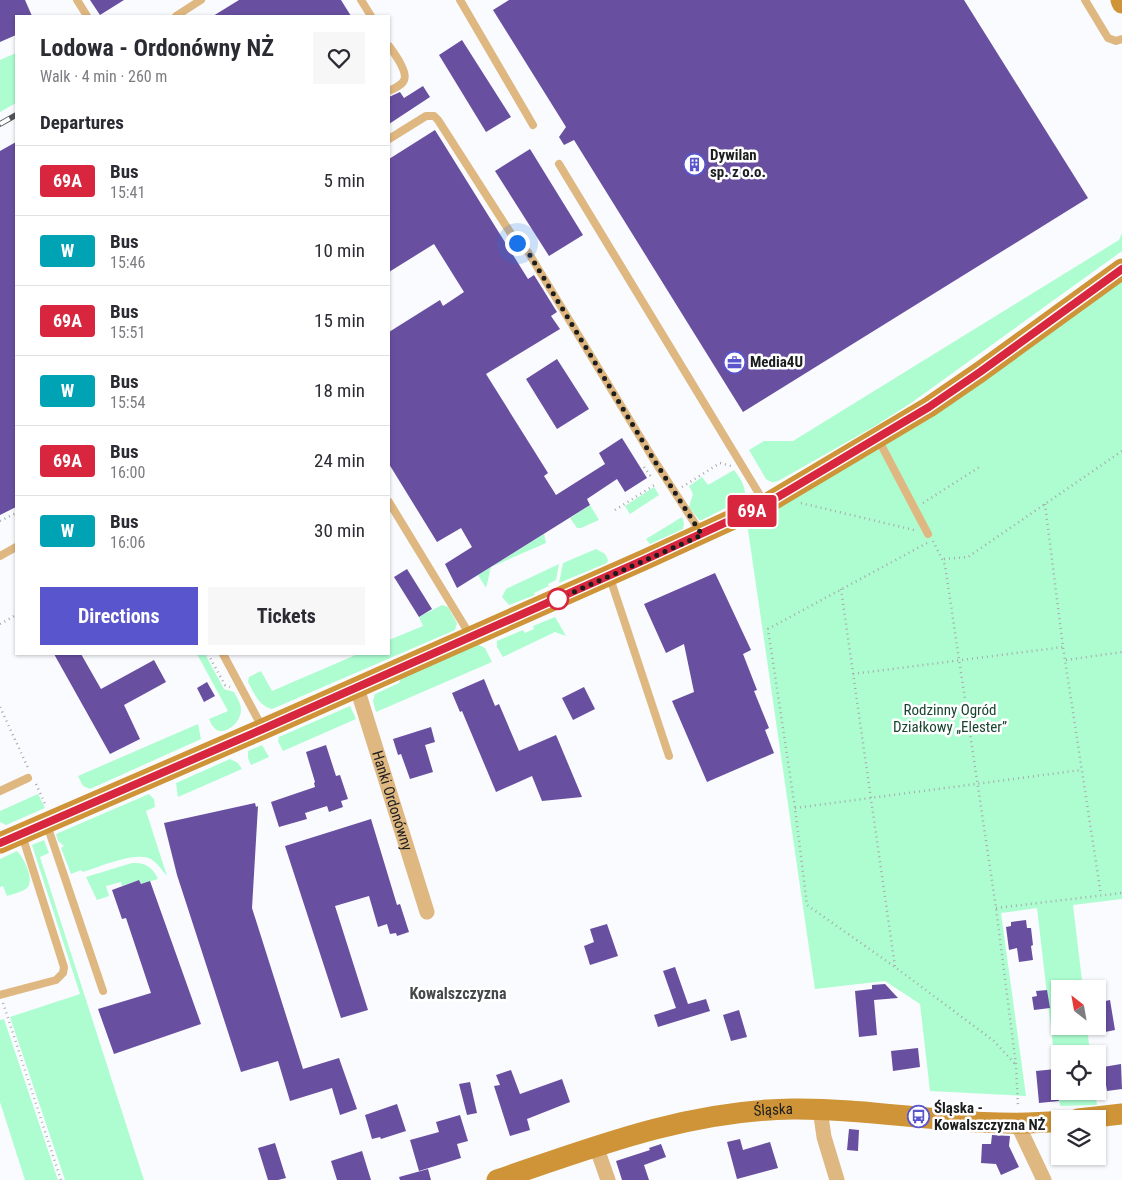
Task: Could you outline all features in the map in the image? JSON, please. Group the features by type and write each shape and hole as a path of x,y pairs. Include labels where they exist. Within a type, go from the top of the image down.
{"street":[{"path":"0,842 22,833 47,816 263,729 702,535 771,501 929,407 1122,269"},
{"name":"Hanki Ordonówny","path":"357,688 427,912"},
{"name":"Śląska","path":"496,1180 652,1129 710,1117 765,1110 820,1110 1017,1123 1051,1121"},
{"path":"820,1110 824,1137 837,1180"},
{"path":"1106,1116 1122,1114"},
{"path":"1017,1123 1044,1180"},
{"path":"596,1146 608,1180"}],"lane":[{"path":"77,0 86,15"},
{"path":"178,15 201,0"},
{"path":"361,0 370,15"},
{"path":"460,0 534,125"},
{"path":"1084,0 1108,38 1116,41 1122,39"},
{"path":"390,48 403,69 405,76 403,82 390,90"},
{"path":"390,138 426,116 434,116 438,120 517,243 528,252 702,535"},
{"path":"559,164 739,462 771,501"},
{"path":"878,439 928,534"},
{"path":"390,504 471,637"},
{"path":"0,556 15,548"},
{"path":"609,576 669,756"},
{"path":"224,655 263,729"},
{"path":"0,791 31,777"},
{"path":"47,816 103,991"},
{"path":"0,995 56,980 63,973 64,967 22,833"}],"path":[{"path":"944,559 968,557 1122,451"},
{"path":"674,492 720,463 731,466 739,462"},
{"path":"915,508 981,466"},
{"path":"615,510 656,484"},
{"path":"771,501 928,534"},
{"path":"1046,504 1063,647 1101,895"},
{"path":"0,521 15,514"},
{"path":"1016,1065 994,1041 895,967 807,905 795,808 768,629 932,540 944,559 996,908 1016,1065 1017,1123"},
{"path":"841,590 895,967"},
{"path":"0,624 15,616"},
{"path":"853,674 1063,647"},
{"path":"1066,660 1122,652"},
{"path":"0,707 47,816"},
{"path":"795,808 1082,770"},
{"path":"996,908 1122,893"},
{"path":"0,995 61,1180"}],"green space":[{"path":"15,53 15,104 0,112 0,60"},
{"path":"1122,233 1122,251 911,403 875,426 780,480 773,482 766,479 749,450 764,441 793,441 1119,240"},
{"name":"Rodzinny Ogród Działkowy „Elester”","path":"1122,280 1122,899 1073,905 1082,980 1051,980 1051,1029 1037,908 1001,913 1026,1096 930,1091 920,1004 885,981 815,989 747,523"},
{"path":"734,470 745,490 745,498 699,520 689,507 693,494 689,486 702,477 708,485"},
{"path":"654,487 659,495 630,514 625,506"},
{"path":"590,505 599,520 577,528 570,518"},
{"path":"682,517 683,529 650,544 646,539"},
{"path":"544,534 546,543 491,567 486,588 478,575"},
{"path":"596,549 605,554 608,560 607,563 559,583 563,563"},
{"path":"559,564 556,580 548,584 549,586 534,593 535,595 509,605 502,597 506,589"},
{"path":"442,605 448,607 457,623 455,630 272,709 260,702 248,682 249,677 261,671 272,691 356,655 390,655 390,640 423,626 419,617"},
{"path":"555,617 566,636 555,632 503,657 497,647 497,641 523,630 525,633 534,629 533,626"},
{"path":"477,644 485,648 492,662 376,712 373,701 375,694 399,683 401,678"},
{"path":"198,655 206,655 224,689 234,692 240,703 241,714 234,725 224,731 216,729 209,719 228,711"},
{"path":"350,706 356,719 283,751 278,741 279,737"},
{"path":"198,724 201,739 90,789 83,786 78,776"},
{"path":"262,745 269,757 251,765 248,751"},
{"path":"230,759 238,763 242,769 178,797 176,783"},
{"path":"38,794 45,808 6,825 0,822 0,811"},
{"path":"149,794 154,799 155,807 146,811 167,876 151,859 144,857 127,858 71,874 61,848 64,846 58,841 56,834"},
{"path":"44,840 49,853 40,857 144,1180 65,1180 10,1017 80,994 32,845"},
{"path":"17,851 28,869 30,880 27,888 23,891 7,896 3,886 0,887 0,859"},
{"path":"132,863 141,863 148,866 154,871 158,879 141,884 139,880 122,886 121,882 106,886 109,896 97,900 86,877"},
{"path":"4,1019 58,1180 25,1180 0,1102 0,1020"},
{"name":"Rodzinny Ogród Działkowy „Elester”","path":"1052,1035 1088,1035 1089,1045 1053,1045"},
{"name":"Rodzinny Ogród Działkowy „Elester”","path":"1059,1100 1096,1100 1097,1105 1060,1106"}],"building":[{"path":"0,0 25,0 32,15 15,15 15,35 0,42"},
{"path":"90,0 124,0 100,15"},
{"path":"239,0 341,0 350,15 215,15"},
{"path":"509,0 964,0 1088,198 743,412 574,140 564,145 559,137 566,127 493,10"},
{"path":"462,40 511,117 486,132 439,55"},
{"path":"423,86 430,97 390,123 390,97 400,92 404,98"},
{"path":"435,130 528,279 534,275 557,312 551,316 560,329 486,374 548,473 544,476 556,495 605,464 599,453 622,438 647,478 625,492 617,479 587,499 590,505 457,588 445,564 472,547 461,528 437,542 390,466 390,331 440,300 443,306 464,292 434,244 390,271 390,158"},
{"path":"15,143 15,508 0,515 0,151"},
{"path":"530,149 583,235 549,256 495,171"},
{"path":"557,359 589,409 557,429 526,379"},
{"path":"407,569 432,609 419,617 394,577"},
{"path":"715,573 751,650 743,654 757,690 754,691 769,728 765,730 774,753 707,782 672,701 694,692 684,644 666,653 644,604"},
{"path":"55,655 82,655 101,689 154,660 166,682 124,705 140,739 110,754"},
{"path":"484,679 495,706 499,704 519,751 556,735 582,797 542,801 532,776 496,792 462,711 460,712 452,693"},
{"path":"207,682 215,696 204,702 197,688"},
{"path":"584,687 595,709 573,720 562,698"},
{"path":"431,727 435,742 425,745 433,772 410,779 401,754 398,755 393,739"},
{"path":"326,745 336,776 340,775 348,799 341,801 343,807 329,812 327,806 305,813 307,819 279,827 271,802 315,787 306,752"},
{"path":"255,803 256,807 258,806 252,908 303,1069 339,1058 357,1109 340,1115 332,1088 290,1101 278,1061 241,1072 177,875 164,823"},
{"path":"371,819 397,905 400,904 409,932 397,936 396,933 390,934 387,924 378,927 369,896 335,906 368,1010 341,1018 285,846"},
{"path":"139,880 141,884 150,881 201,1024 114,1054 98,1009 151,993 126,918 122,919 112,890"},
{"path":"1026,920 1027,928 1031,928 1033,960 1019,962 1017,948 1009,950 1006,927 1011,926 1011,922"},
{"path":"607,924 618,956 590,965 584,946 594,942 590,929"},
{"path":"675,967 688,1004 706,999 710,1011 658,1027 654,1015 676,1008 663,971"},
{"path":"885,984 898,998 874,1000 877,1035 859,1037 855,991 872,989 872,985"},
{"path":"1047,990 1050,1008 1034,1010 1032,997 1037,996 1036,991"},
{"path":"1110,1000 1115,1030 1106,1032 1106,1001"},
{"path":"739,1010 747,1037 731,1041 723,1015"},
{"path":"918,1048 920,1067 893,1071 891,1051"},
{"path":"1121,1064 1122,1089 1107,1091 1106,1066"},
{"path":"511,1070 520,1094 562,1079 570,1102 527,1119 530,1130 510,1136 494,1086 500,1085 496,1075"},
{"path":"1051,1070 1051,1100 1059,1101 1039,1103 1036,1071"},
{"path":"470,1082 477,1113 467,1115 459,1084"},
{"path":"397,1104 406,1131 381,1139 380,1137 372,1139 365,1115"},
{"path":"460,1115 468,1141 457,1144 461,1158 419,1171 410,1140 439,1132 436,1122"},
{"path":"849,1129 859,1130 858,1151 847,1150"},
{"path":"992,1135 1010,1136 1009,1146 1019,1167 1001,1175 996,1164 981,1163 982,1144 991,1144"},
{"path":"740,1139 743,1150 770,1142 778,1168 737,1179 727,1142"},
{"path":"275,1143 286,1178 268,1180 258,1148"},
{"path":"661,1144 666,1157 644,1165 649,1180 622,1180 616,1161 650,1150 649,1148"},
{"path":"362,1151 371,1180 337,1180 331,1161"},
{"path":"428,1169 431,1180 400,1180 399,1177"}],"railway":[{"path":"0,124 15,116"}],"bus line":[{"name":"69A","path":"0,843 702,535 766,504 929,407 1122,269"}],"place":[{"name":"Dywilan sp. z o.o.","path":"694,164"},
{"name":"Media4U","path":"734,362"},
{"name":"Śląska - Kowalszczyzna NŻ","path":"918,1117"}],"district":[{"name":"Kowalszczyzna","path":"458,993"}],"route":[{"path":"517,243 528,252 654,460 702,535 558,599"}]}
